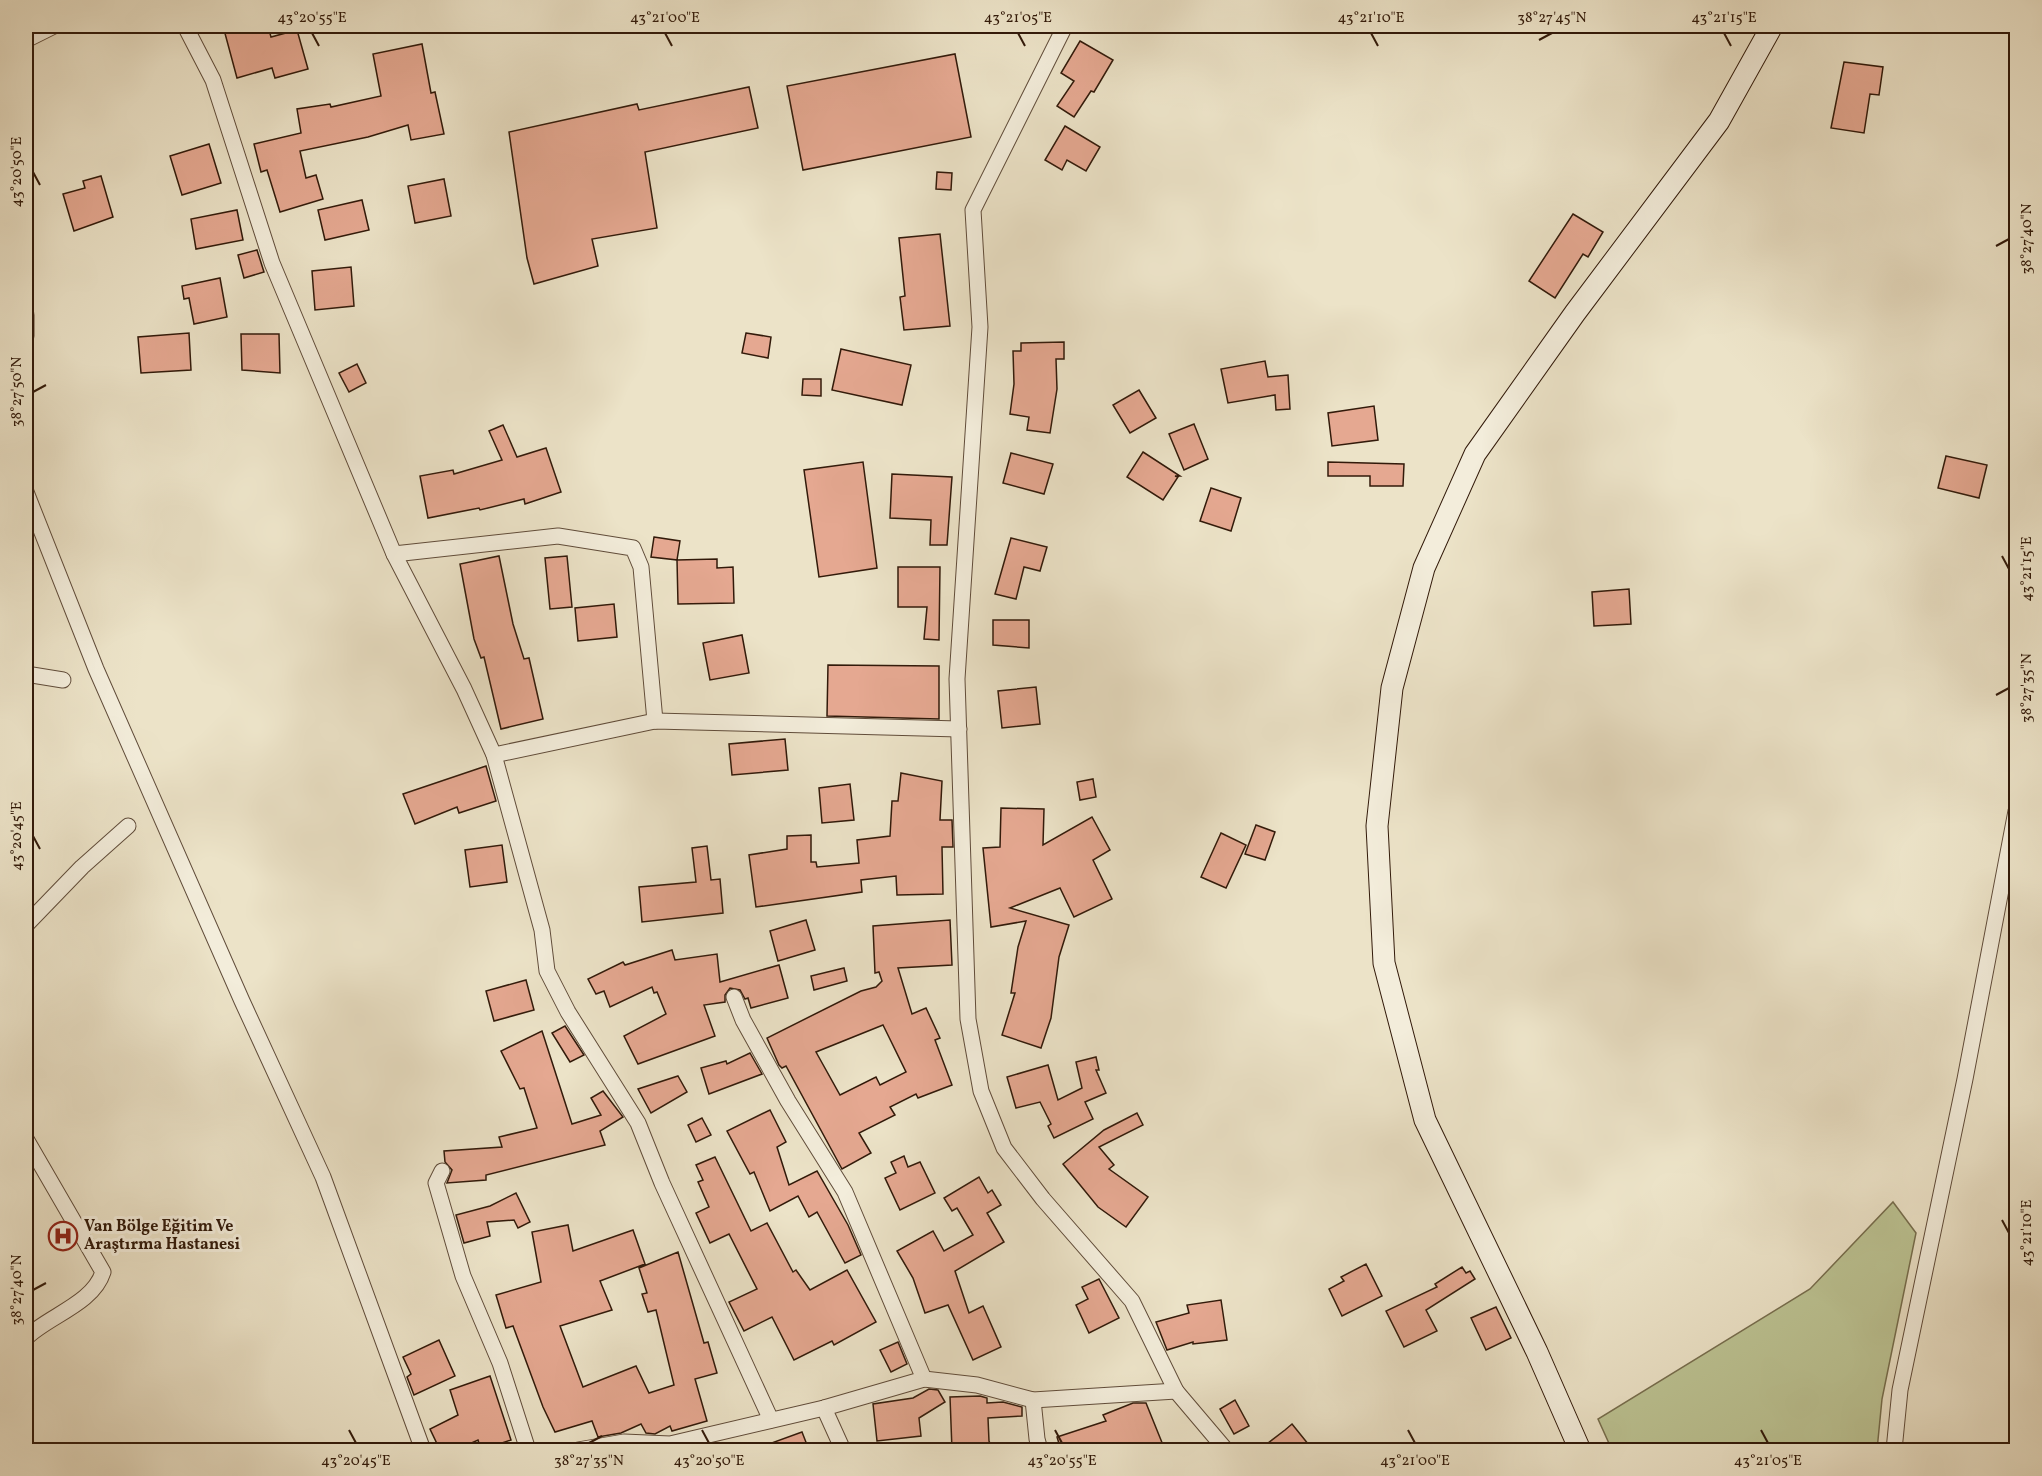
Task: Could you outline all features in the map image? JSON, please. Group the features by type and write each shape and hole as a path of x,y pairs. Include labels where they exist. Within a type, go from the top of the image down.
{"street":[{"path":"26,40 54,26"},
{"path":"185,26 213,80 272,263 394,554 464,689 494,755 542,930 547,971 568,1012 638,1123 662,1183 771,1420"},
{"path":"1065,26 973,210 980,327 957,679 968,1019 981,1091 1004,1148 1043,1199 1132,1301 1176,1391 1226,1450"},
{"path":"1580,1450 1537,1352 1425,1120 1384,963 1377,826 1392,688 1424,568 1475,454 1575,313 1719,121 1772,26"},
{"path":"26,315 26,336"},
{"path":"26,492 96,669 242,1001 323,1177 423,1450"},
{"path":"394,554 558,536 633,548 641,567 655,721"},
{"path":"26,674 63,680"},
{"path":"494,755 655,721 959,729"},
{"path":"1894,1450 1900,1390 1965,1079 2016,812"},
{"path":"26,925 82,867 128,826"},
{"path":"734,997 743,1020 789,1101 845,1192 924,1379"},
{"path":"26,1139 104,1272 101,1280 90,1293 26,1338"},
{"path":"442,1171 436,1183 463,1276 500,1363 528,1450"},
{"path":"578,1450 624,1442 645,1447 670,1444 825,1408 924,1379 976,1385 1033,1400 1176,1391"},
{"path":"1033,1400 1036,1439 1040,1450"},
{"path":"825,1408 843,1450"}],"green space":[{"path":"1893,1202 1916,1233 1882,1399 1877,1450 1612,1450 1598,1419 1810,1289"}],"building":[{"path":"223,26 268,26 271,37 297,30 308,69 275,78 272,68 237,78"},
{"path":"1080,41 1113,60 1094,92 1091,91 1074,117 1057,106 1074,81 1061,73"},
{"path":"422,44 431,93 435,92 444,134 411,140 408,125 368,137 300,151 306,178 316,175 323,199 280,212 267,170 261,172 254,144 301,133 297,109 330,104 331,107 381,96 373,54"},
{"path":"955,54 971,137 803,170 787,86"},
{"path":"1844,62 1883,67 1879,95 1870,94 1864,133 1831,128"},
{"path":"749,87 758,128 645,152 657,228 592,239 598,266 534,284 527,258 509,132 637,104 639,110"},
{"path":"1065,126 1100,147 1086,171 1067,160 1062,170 1045,160"},
{"path":"209,144 221,183 182,195 170,156"},
{"path":"937,172 952,173 951,190 936,189"},
{"path":"101,176 113,217 74,231 63,194 85,188 83,181"},
{"path":"444,179 451,216 415,223 408,186"},
{"path":"362,200 369,230 325,240 318,210"},
{"path":"237,210 243,240 196,249 191,219"},
{"path":"1573,214 1603,232 1588,257 1583,254 1555,298 1529,281"},
{"path":"940,234 950,326 904,330 900,297 905,296 899,238"},
{"path":"257,250 264,272 244,278 238,255"},
{"path":"351,267 354,306 315,310 312,271"},
{"path":"220,278 227,317 194,324 189,298 184,299 182,286"},
{"path":"189,333 191,370 141,373 138,337"},
{"path":"746,333 771,337 768,358 742,353"},
{"path":"241,334 279,334 280,373 242,370"},
{"path":"1064,342 1064,359 1056,359 1057,389 1050,433 1027,430 1029,417 1010,414 1014,384 1013,351 1021,351 1021,343"},
{"path":"841,349 911,365 902,405 832,390"},
{"path":"1265,361 1268,377 1288,375 1290,409 1276,410 1275,395 1228,403 1221,369"},
{"path":"357,364 366,383 349,392 339,373"},
{"path":"803,379 821,379 821,396 802,395"},
{"path":"1139,390 1156,418 1130,433 1113,405"},
{"path":"1374,406 1378,440 1332,446 1328,413"},
{"path":"1194,424 1208,459 1184,470 1169,434"},
{"path":"503,425 517,457 546,448 561,492 525,504 524,499 480,510 479,508 428,518 420,476 453,470 454,474 502,460 489,431"},
{"path":"1143,452 1180,476 1175,476 1178,477 1163,500 1127,477"},
{"path":"1011,453 1053,464 1044,494 1003,483"},
{"path":"1946,456 1987,465 1979,498 1938,488"},
{"path":"863,462 877,568 819,577 804,470"},
{"path":"1328,462 1404,464 1403,486 1370,486 1370,476 1328,476"},
{"path":"892,474 952,477 947,545 930,545 931,520 890,518"},
{"path":"1211,488 1241,498 1231,531 1200,521"},
{"path":"654,537 680,541 677,560 651,557"},
{"path":"1011,538 1047,547 1040,571 1024,567 1016,599 995,594"},
{"path":"499,556 513,624 524,659 529,658 543,719 501,729 484,657 481,658 474,639 460,564"},
{"path":"567,556 572,607 550,609 545,558"},
{"path":"717,559 717,568 733,567 734,603 678,604 677,560"},
{"path":"898,567 940,567 939,640 924,639 927,607 898,607"},
{"path":"1629,589 1631,624 1594,626 1592,592"},
{"path":"614,604 617,637 578,641 575,608"},
{"path":"993,620 1029,620 1029,648 993,645"},
{"path":"742,635 749,673 710,680 703,643"},
{"path":"828,665 939,666 939,719 827,716"},
{"path":"1036,687 1040,724 1002,728 998,691"},
{"path":"785,739 788,770 732,775 729,744"},
{"path":"486,766 496,801 459,813 457,807 415,824 403,794"},
{"path":"901,773 942,781 940,820 952,820 953,847 942,847 943,894 897,895 896,876 861,880 862,892 756,907 749,855 787,849 787,836 811,835 811,862 816,862 817,867 859,863 857,840 890,836 892,801 898,801"},
{"path":"1093,779 1096,797 1080,800 1077,782"},
{"path":"850,784 854,820 822,823 819,788"},
{"path":"1001,808 1044,809 1043,845 1092,817 1110,850 1093,860 1112,899 1074,917 1060,888 1010,908 1069,925 1059,957 1051,1018 1041,1048 1002,1035 1015,993 1011,993 1018,947 1026,921 991,927 983,848 1000,847"},
{"path":"1256,825 1275,832 1265,860 1245,854"},
{"path":"1221,833 1246,845 1226,888 1201,877"},
{"path":"502,845 507,882 470,887 465,850"},
{"path":"707,846 711,880 720,879 723,913 642,922 639,887 696,882 692,848"},
{"path":"806,920 815,950 778,961 770,931"},
{"path":"950,920 952,965 898,968 912,1014 926,1008 940,1038 935,1040 952,1085 918,1098 916,1094 890,1107 895,1115 859,1133 871,1153 842,1169 786,1066 782,1068 779,1065 767,1038 861,991 876,987 882,981 879,972 875,973 873,926","holes":["883,1025 906,1072 880,1085 876,1077 840,1095 816,1052"]},
{"path":"672,950 675,960 717,954 720,982 779,965 788,998 751,1008 748,998 745,999 740,990 730,988 725,995 725,1002 704,1005 715,1036 638,1064 624,1036 666,1014 657,992 654,993 652,987 610,1007 604,991 596,994 588,979 623,962 625,965"},
{"path":"844,968 847,981 814,990 811,976"},
{"path":"526,980 534,1010 494,1021 486,991"},
{"path":"565,1026 584,1055 570,1062 552,1033"},
{"path":"542,1031 572,1124 601,1115 591,1098 603,1091 623,1117 600,1131 605,1145 486,1175 486,1180 447,1183 452,1170 445,1162 444,1151 502,1147 499,1137 537,1128 524,1088 520,1089 501,1051"},
{"path":"750,1053 762,1074 709,1094 701,1068 726,1061 727,1064"},
{"path":"1096,1057 1099,1070 1096,1070 1106,1093 1085,1102 1093,1119 1054,1138 1048,1126 1051,1124 1040,1102 1016,1108 1007,1077 1048,1065 1058,1100 1082,1088 1076,1062"},
{"path":"678,1076 687,1092 651,1113 638,1089"},
{"path":"770,1110 786,1142 777,1147 789,1185 817,1171 848,1225 861,1255 845,1263 817,1212 809,1217 798,1196 770,1211 754,1172 750,1174 727,1131"},
{"path":"1137,1113 1143,1125 1099,1147 1114,1165 1109,1169 1148,1197 1126,1227 1098,1207 1063,1164 1104,1130"},
{"path":"702,1118 711,1135 696,1142 688,1125"},
{"path":"904,1156 908,1167 920,1162 935,1193 900,1210 885,1178 896,1173 891,1162"},
{"path":"715,1157 751,1231 767,1223 793,1272 796,1270 810,1290 847,1270 876,1322 834,1345 832,1341 794,1360 772,1317 744,1331 729,1302 757,1289 729,1234 710,1243 696,1213 709,1207 698,1182 703,1180 696,1165"},
{"path":"979,1177 988,1193 992,1190 1001,1205 987,1213 1004,1242 955,1271 969,1313 983,1306 1001,1347 973,1360 948,1305 925,1313 913,1278 897,1251 933,1231 944,1251 973,1235 957,1208 952,1211 944,1198"},
{"path":"516,1193 530,1222 518,1228 514,1220 487,1222 490,1236 464,1243 456,1215 490,1206"},
{"path":"568,1225 573,1251 633,1230 645,1264 600,1281 612,1310 560,1326 583,1387 636,1366 649,1393 674,1385 656,1310 648,1312 642,1294 647,1293 639,1268 678,1252 704,1343 708,1342 717,1373 695,1379 707,1421 672,1431 670,1426 655,1434 646,1433 641,1424 621,1433 598,1437 592,1421 555,1432 543,1407 513,1326 506,1328 496,1295 541,1282 532,1232"},
{"path":"1366,1264 1382,1296 1342,1316 1329,1289 1344,1281 1341,1277"},
{"path":"1462,1267 1466,1273 1470,1271 1475,1279 1426,1310 1437,1331 1404,1347 1386,1311 1437,1287 1435,1284"},
{"path":"1099,1279 1119,1318 1089,1333 1076,1305 1088,1299 1082,1287"},
{"path":"1221,1300 1227,1340 1193,1344 1193,1342 1167,1350 1156,1322 1189,1313 1187,1305"},
{"path":"1496,1307 1511,1338 1486,1350 1471,1318"},
{"path":"439,1340 455,1376 414,1395 407,1377 411,1374 403,1357"},
{"path":"898,1342 907,1364 891,1372 880,1350"},
{"path":"490,1376 511,1440 481,1450 478,1440 456,1450 440,1450 430,1429 458,1415 450,1390"},
{"path":"929,1389 938,1390 945,1402 919,1418 921,1436 877,1441 873,1404 913,1398"},
{"path":"980,1396 987,1398 987,1403 1003,1402 1022,1407 1022,1416 988,1418 989,1441 993,1450 952,1450 950,1397"},
{"path":"1235,1400 1249,1426 1234,1434 1220,1409"},
{"path":"1133,1403 1146,1403 1165,1450 1061,1450 1057,1437 1106,1421 1103,1415"},
{"path":"1292,1424 1313,1450 1259,1450 1285,1430"},
{"path":"802,1432 809,1450 755,1450 755,1449"}],"place":[{"name":"Van Bölge Eğitim Ve Araştırma Hastanesi","path":"63,1236"}]}
